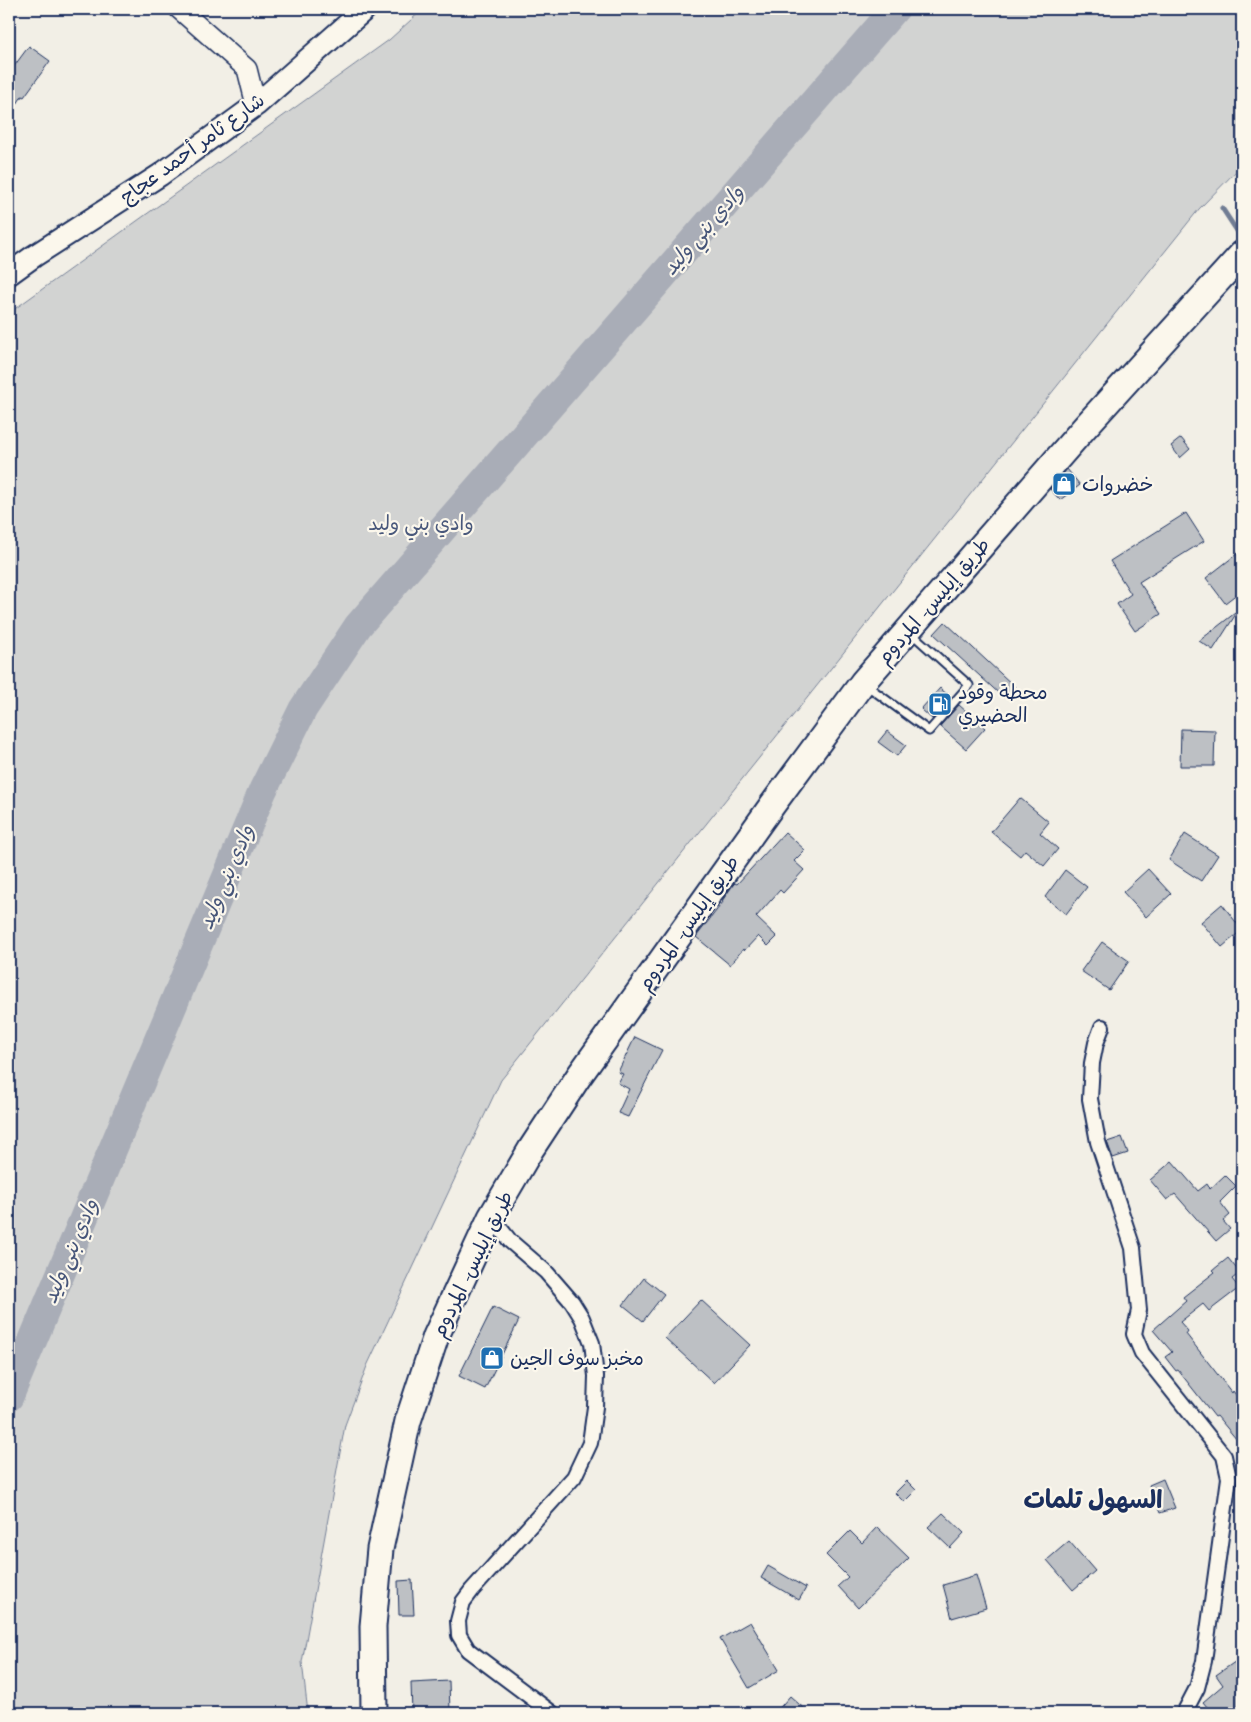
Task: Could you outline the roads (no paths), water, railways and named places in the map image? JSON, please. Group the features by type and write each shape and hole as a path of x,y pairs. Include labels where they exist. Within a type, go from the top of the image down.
{"highway":[{"name":"طريق إيليس- المردوم","path":"374,1713 373,1626 380,1549 408,1421 436,1336 491,1217 579,1076 773,804 863,682 1085,427 1242,254"}],"main road":[{"name":"شارع ثامر أحمد عجاج","path":"9,274 160,175 256,105 365,9"}],"street":[{"path":"180,9 247,69 256,105"},
{"path":"1102,1027 1092,1063 1090,1099 1098,1142 1133,1248 1139,1310 1134,1334 1142,1353 1224,1456 1230,1478 1204,1661 1197,1688 1184,1713"},
{"path":"491,1217 510,1241 546,1272 572,1302 582,1318 592,1343 596,1376 595,1407 590,1443 574,1477 472,1590 463,1602 458,1621 459,1635 468,1650 552,1713"}],"lane":[{"path":"863,682 929,731 969,686 908,630"}],"waterway":[{"name":"وادي بني وليد","path":"9,1397 263,790 303,709 358,626 895,9"},
{"path":"1222,208 1239,234"}],"place":[{"name":"خضروات","path":"1064,484"},
{"name":"محطة وقود الحضيري","path":"940,704"},
{"name":"مخبز سوف الجين","path":"492,1358"}],"district":[{"name":"السهول تلمات","path":"1093,1499"}]}
